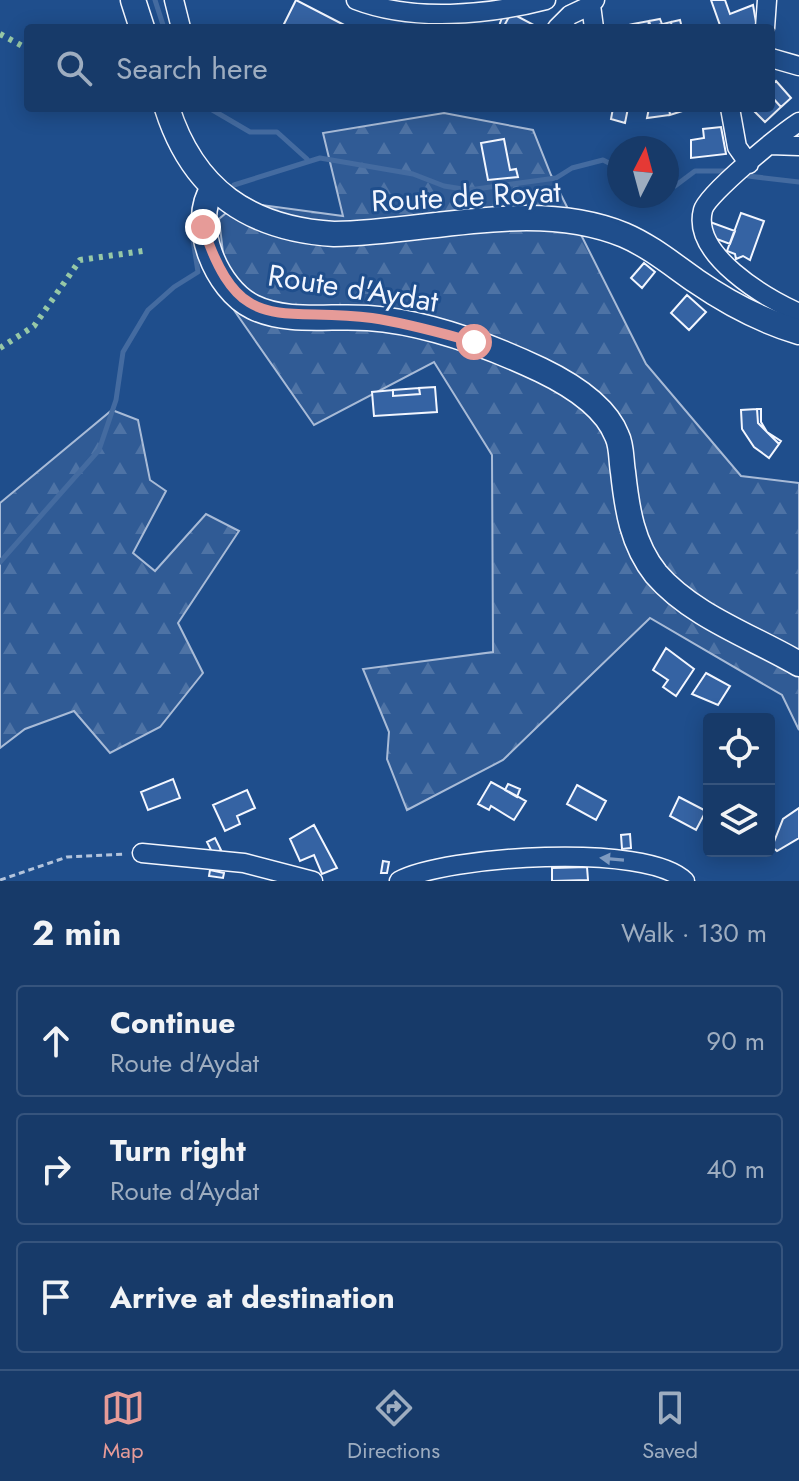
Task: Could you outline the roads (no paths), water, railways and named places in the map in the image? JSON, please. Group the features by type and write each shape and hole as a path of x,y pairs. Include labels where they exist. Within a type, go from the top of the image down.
{"main road":[{"name":"Route de Royat","path":"169,112 183,150 213,188 224,199 256,217 310,233 359,234 512,219 558,219 594,224 627,236 732,304 773,324 799,332"},
{"name":"Route d'Aydat","path":"213,188 202,213 212,256 227,283 254,308 296,316 370,318 414,326 474,342 576,389 600,410 618,438 627,513 637,543 655,573 694,606 799,664"}],"street":[{"path":"174,0 180,24"},
{"path":"356,0 401,12 457,20 506,3 546,0"},
{"path":"765,24 767,0"},
{"path":"561,24 570,15 593,3 594,24"},
{"path":"775,59 799,66"},
{"path":"731,112 737,147 749,164"},
{"path":"799,122 711,196 703,208 706,240 743,281 799,313"},
{"path":"770,145 799,146"},
{"path":"142,853 244,863 313,881"},
{"path":"396,880 448,866 488,860 609,857 661,866 685,881"}],"waterway":[{"path":"155,0 163,24"},
{"path":"216,112 250,132 277,132 307,159"},
{"path":"234,185 320,158 413,174 444,186 469,190 556,178 572,168 603,160 607,162"},
{"path":"679,183 695,171 729,171"},
{"path":"748,176 799,182"},
{"path":"0,562 99,450 116,400 123,352 148,310 174,287 198,272 192,233"}]}
